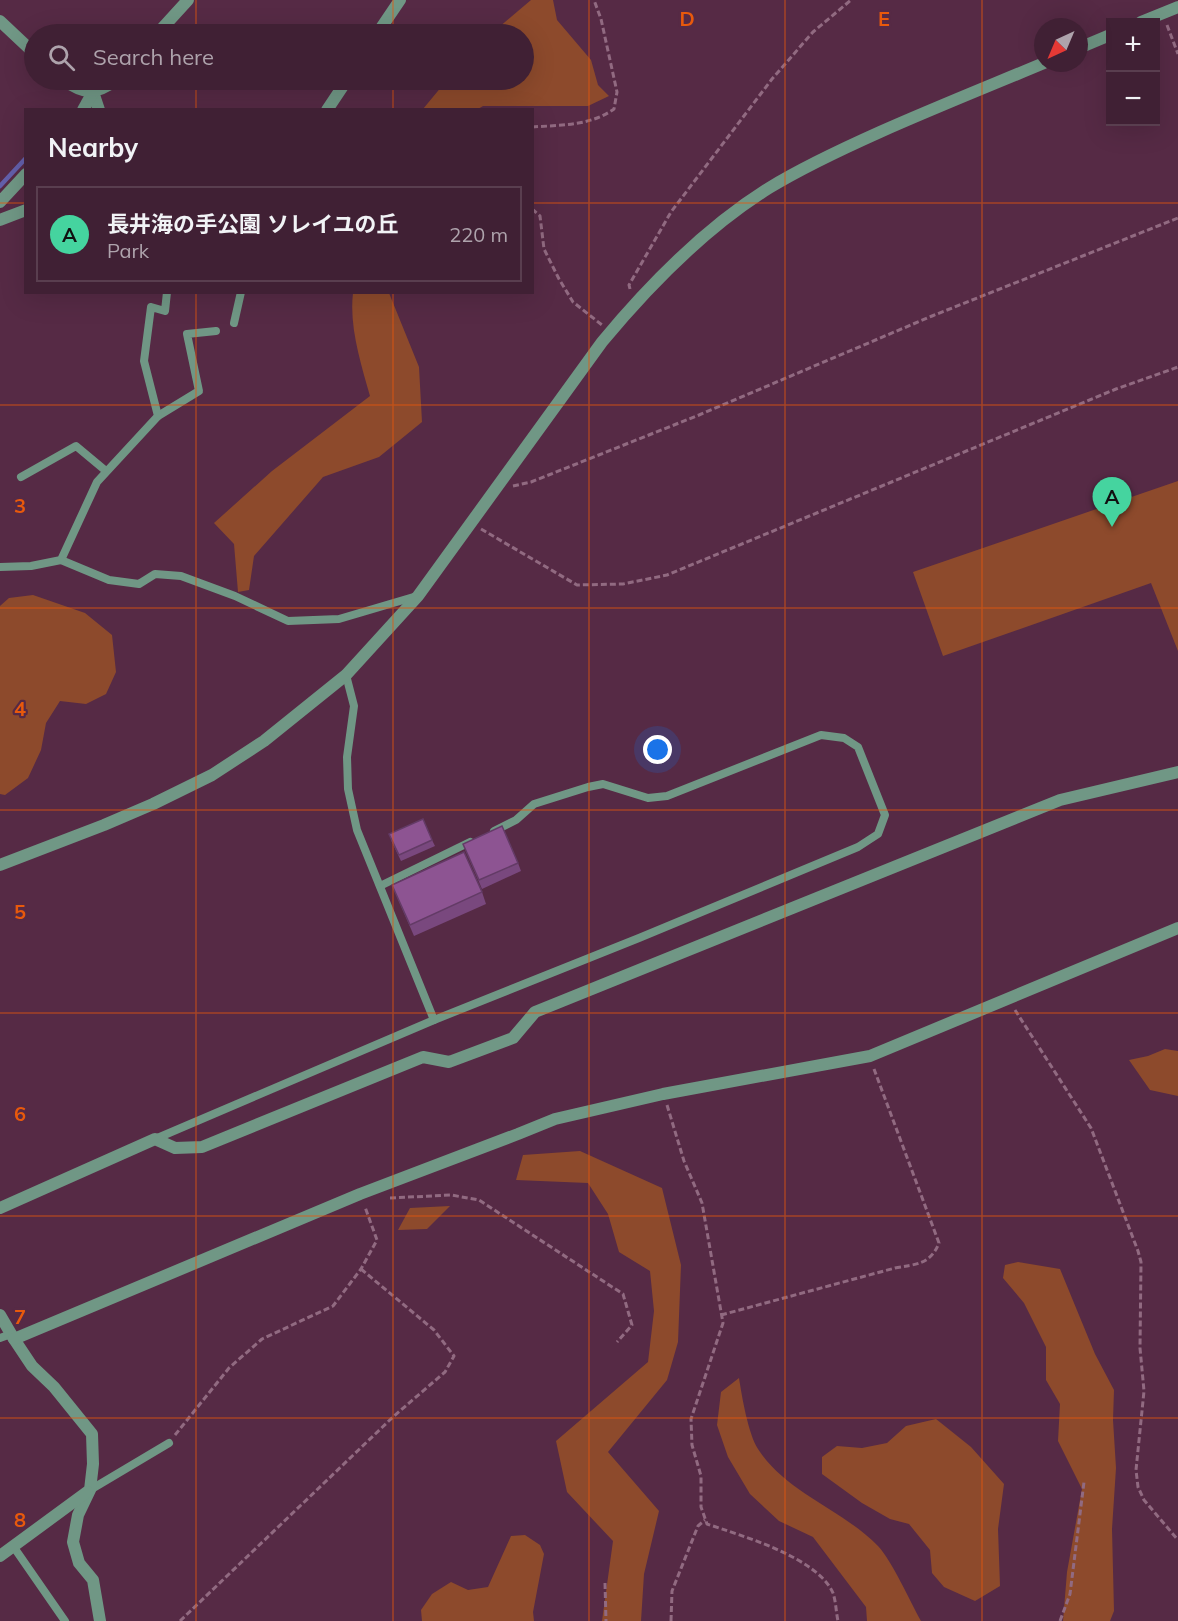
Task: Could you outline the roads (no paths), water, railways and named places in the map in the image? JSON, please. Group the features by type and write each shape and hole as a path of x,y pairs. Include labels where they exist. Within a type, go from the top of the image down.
{"street":[{"path":"166,24 188,0"},
{"path":"384,24 400,0"},
{"path":"1151,18 1178,7"},
{"path":"0,21 24,44"},
{"path":"1088,44 1106,37"},
{"path":"0,865 123,816 212,775 264,741 346,675 418,596 611,331 632,306 684,254 718,224 803,168 892,127 1034,67"},
{"path":"80,90 93,92 98,90"},
{"path":"328,108 340,90"},
{"path":"83,108 93,92"},
{"path":"93,92 98,108"},
{"path":"0,202 24,176"},
{"path":"0,220 24,211"},
{"path":"0,1208 155,1139 175,1148 202,1148 423,1057 449,1062 513,1038 535,1012 1060,800 1178,772"},
{"path":"8,1337 360,1194 555,1119 663,1094 870,1056 1178,928"},
{"path":"0,1314 8,1337 32,1366 54,1387 92,1434 93,1464 90,1490 78,1515 73,1542 79,1563 93,1580 100,1621"},
{"path":"0,1556 90,1490"}],"lane":[{"path":"158,416 144,362 151,307 165,311 168,294"},
{"path":"234,324 241,294"},
{"path":"61,560 97,482 158,416 199,391 187,333 216,331"},
{"path":"21,477 76,446 106,471"},
{"path":"0,567 31,566 61,560 109,580 139,584 155,574 182,576 235,596 288,621 339,619 418,596"},
{"path":"346,675 354,706 347,757 348,789 357,830 434,1020"},
{"path":"155,1139 434,1020 858,847 878,834 885,815 858,747 844,738 820,735 667,796 648,798 603,784 588,787 534,804 516,820 485,835"},
{"path":"380,886 474,840"},
{"path":"90,1490 169,1443"},
{"path":"13,1546 65,1621"}],"waterway":[{"path":"0,186 24,160"}],"place":[{"name":"長井海の手公園 ソレイユの丘","path":"1112,527"}]}
